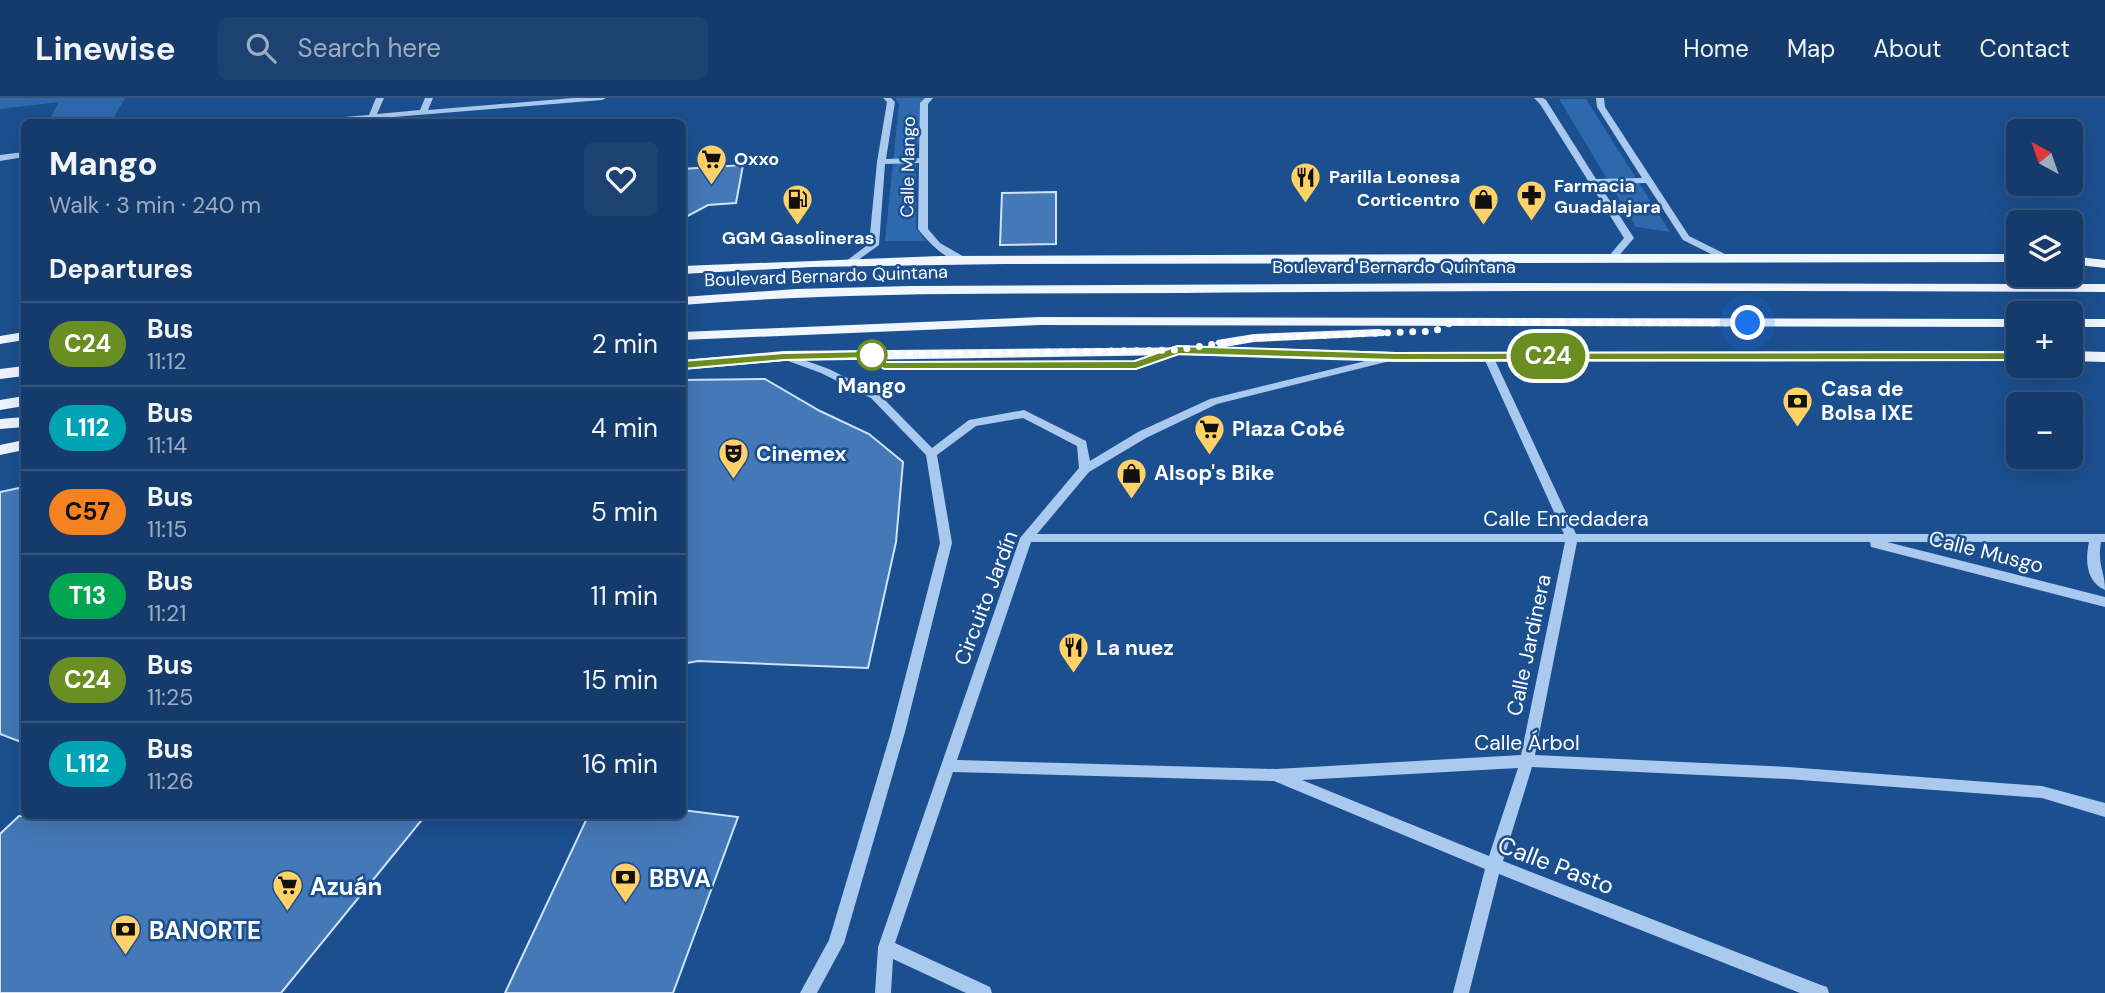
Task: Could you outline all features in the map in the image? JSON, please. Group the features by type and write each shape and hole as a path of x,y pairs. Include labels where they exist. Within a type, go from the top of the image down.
{"main road":[{"name":"Boulevard Bernardo Quintana","path":"686,270 851,261 1614,256 2006,258"},
{"path":"2083,259 2105,258"},
{"path":"2083,261 2105,264"},
{"name":"Boulevard Bernardo Quintana","path":"686,300 845,293 1363,286 2105,288"},
{"path":"686,336 1040,321 2006,323"},
{"path":"1177,350 1254,338 1435,331 1452,322"},
{"path":"2083,323 2105,323"},
{"path":"0,340 21,337"},
{"path":"686,365 784,356 1177,350 1395,357 2006,356"},
{"path":"2083,356 2105,357"},
{"path":"0,374 21,371"},
{"path":"0,405 21,402"},
{"path":"0,424 21,422"},
{"path":"0,450 21,446"}],"street":[{"path":"372,116 380,98"},
{"path":"424,111 429,98"},
{"path":"340,119 602,98"},
{"name":"Calle Mango","path":"851,261 874,245 881,162 891,103 887,98"},
{"name":"Calle Mango","path":"929,98 925,103 923,229 937,245 963,260"},
{"path":"1538,98 1629,237 1614,256"},
{"path":"1600,98 1601,107 1686,238 1726,258"},
{"path":"0,158 21,155"},
{"path":"881,162 923,160"},
{"path":"1594,182 1648,180"},
{"path":"784,356 825,371 875,396 931,454 946,543 898,732 836,943 808,993"},
{"path":"1488,356 1572,538"},
{"name":"Circuito Jardín","path":"883,993 886,947 1026,538 1085,469 1142,435 1214,401 1395,357"},
{"path":"931,454 973,424 1024,414 1082,444 1085,469"},
{"name":"Calle Enredadera","path":"1026,538 2101,538"},
{"name":"Calle Jardinera","path":"1461,993 1494,866 1527,761 1572,538"},
{"path":"2101,538 2091,558 2099,581 2105,585"},
{"name":"Calle Musgo","path":"1858,539 2105,602"},
{"name":"Calle Árbol","path":"947,766 1276,775 1527,761 1788,774 2042,792 2105,810"},
{"name":"Calle Pasto","path":"1276,775 1494,866 1821,993"},
{"path":"886,947 984,993"}],"shaded area":[{"path":"0,98 125,98 113,119 50,119 59,102 0,109"},
{"path":"895,98 928,98 916,155 916,228 926,241 885,241 899,104"},
{"path":"1559,99 1586,99 1670,232 1636,227"}],"building":[{"name":"Oxxo","path":"743,165 736,203 708,205 686,217 686,169"},
{"path":"1056,192 1056,244 1000,245 1002,193"},
{"path":"765,379 820,411 869,434 903,462 896,542 868,668 698,661 686,663 686,380"},
{"path":"21,488 21,742 0,734 0,492"},
{"name":"BBVA","path":"686,810 738,817 673,993 505,993 587,819 686,819"},
{"path":"19,816 21,819 423,819 281,993 0,993 0,834"}],"bus line":[{"name":"C24","path":"686,365 784,356 872,355 884,365 1136,365 1177,350 1395,357 2006,356"}],"place":[{"name":"Oxxo","path":"711,186"},
{"name":"Parilla Leonesa","path":"1306,204"},
{"name":"Farmacia Guadalajara","path":"1531,223"},
{"name":"GGM Gasolineras","path":"798,227"},
{"name":"Corticentro","path":"1483,227"},
{"name":"Mango","path":"872,355"},
{"name":"Casa de Bolsa IXE","path":"1798,428"},
{"name":"Plaza Cobé","path":"1209,456"},
{"name":"Cinemex","path":"733,481"},
{"name":"Alsop's Bike","path":"1131,500"},
{"name":"La nuez","path":"1073,675"},
{"name":"BBVA","path":"626,905"},
{"name":"Azuán","path":"287,913"},
{"name":"BANORTE","path":"126,957"}],"route":[{"path":"872,355 1177,350 1254,338 1435,331 1452,322 1748,323"}]}
